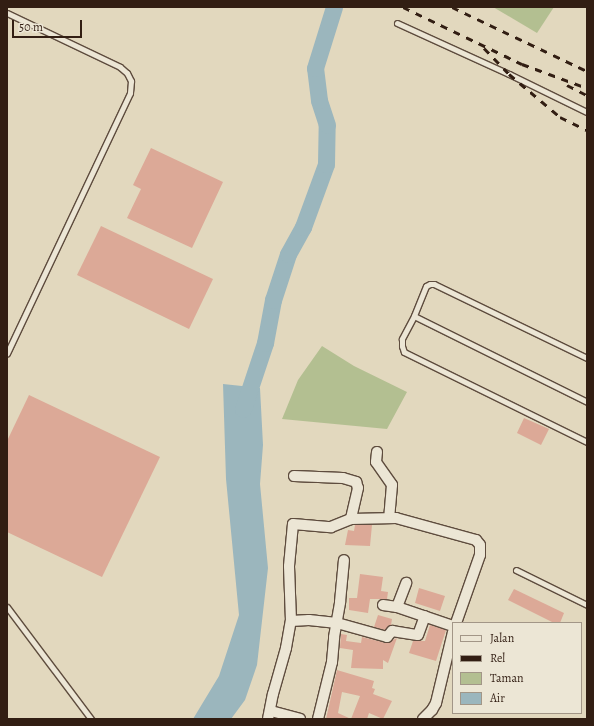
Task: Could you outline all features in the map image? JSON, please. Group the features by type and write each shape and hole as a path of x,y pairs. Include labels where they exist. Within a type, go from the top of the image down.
{"street":[{"path":"377,452 376,462 392,485 389,518"},
{"path":"294,476 343,478 356,482 357,495 351,519"},
{"path":"300,719 270,715 273,694 286,648 291,621 289,566 293,524 335,527 351,519 389,518 420,524 471,539 480,545 477,566 456,622"},
{"path":"318,719 328,684 344,560"},
{"path":"397,606 406,583"},
{"path":"383,604 397,606 452,626"},
{"path":"291,621 309,620 337,623 387,637 392,631 415,636 420,632 425,616"},
{"path":"423,719 432,710 436,703 452,636"}],"lane":[{"path":"7,13 120,67 127,73 131,81 130,93 7,353"},
{"path":"397,23 509,74 587,112"},
{"path":"587,358 434,284 426,286 414,316 402,340 404,352 587,442"},
{"path":"414,316 587,402"},
{"path":"516,570 587,605"},
{"path":"7,607 91,719"}],"green space":[{"path":"493,7 554,7 537,33"},
{"path":"322,346 354,366 407,392 387,429 282,419 298,380"}],"water":[{"path":"223,384 260,388 263,445 260,484 268,568 257,665 245,700 231,719 193,719 219,676 239,615 226,479"}],"building":[{"path":"151,148 223,182 192,248 127,218 141,189 133,185"},
{"path":"101,226 213,279 189,329 77,275"},
{"path":"29,395 160,457 102,577 7,532 7,441"},
{"path":"524,418 549,429 541,445 517,433"},
{"path":"355,525 372,525 370,546 345,545 348,530 354,531"},
{"path":"360,574 383,577 381,591 388,592 387,599 370,599 368,613 349,610 349,598 357,598"},
{"path":"419,588 445,596 440,611 415,603"},
{"path":"514,589 564,613 560,622 552,622 508,600"},
{"path":"378,615 392,619 391,625 385,630 374,627"},
{"path":"430,625 446,630 436,661 409,653 413,641 425,641"},
{"path":"341,634 347,635 346,641 361,643 362,637 386,643 397,638 388,663 383,660 383,669 351,668 353,650 340,648"},
{"path":"337,670 374,681 372,688 375,689 373,694 392,701 383,719 369,713 367,719 351,719 326,719","holes":["342,692 360,696 351,719 338,713"]}],"waterway":[{"path":"243,409 265,343 273,300 288,254 303,227 326,164 327,125 319,100 315,68 334,7"}],"railway":[{"path":"403,7 522,64 587,88"},
{"path":"452,7 587,71"},
{"path":"484,48 509,74 560,117 587,130"},
{"path":"567,85 587,95"}]}
